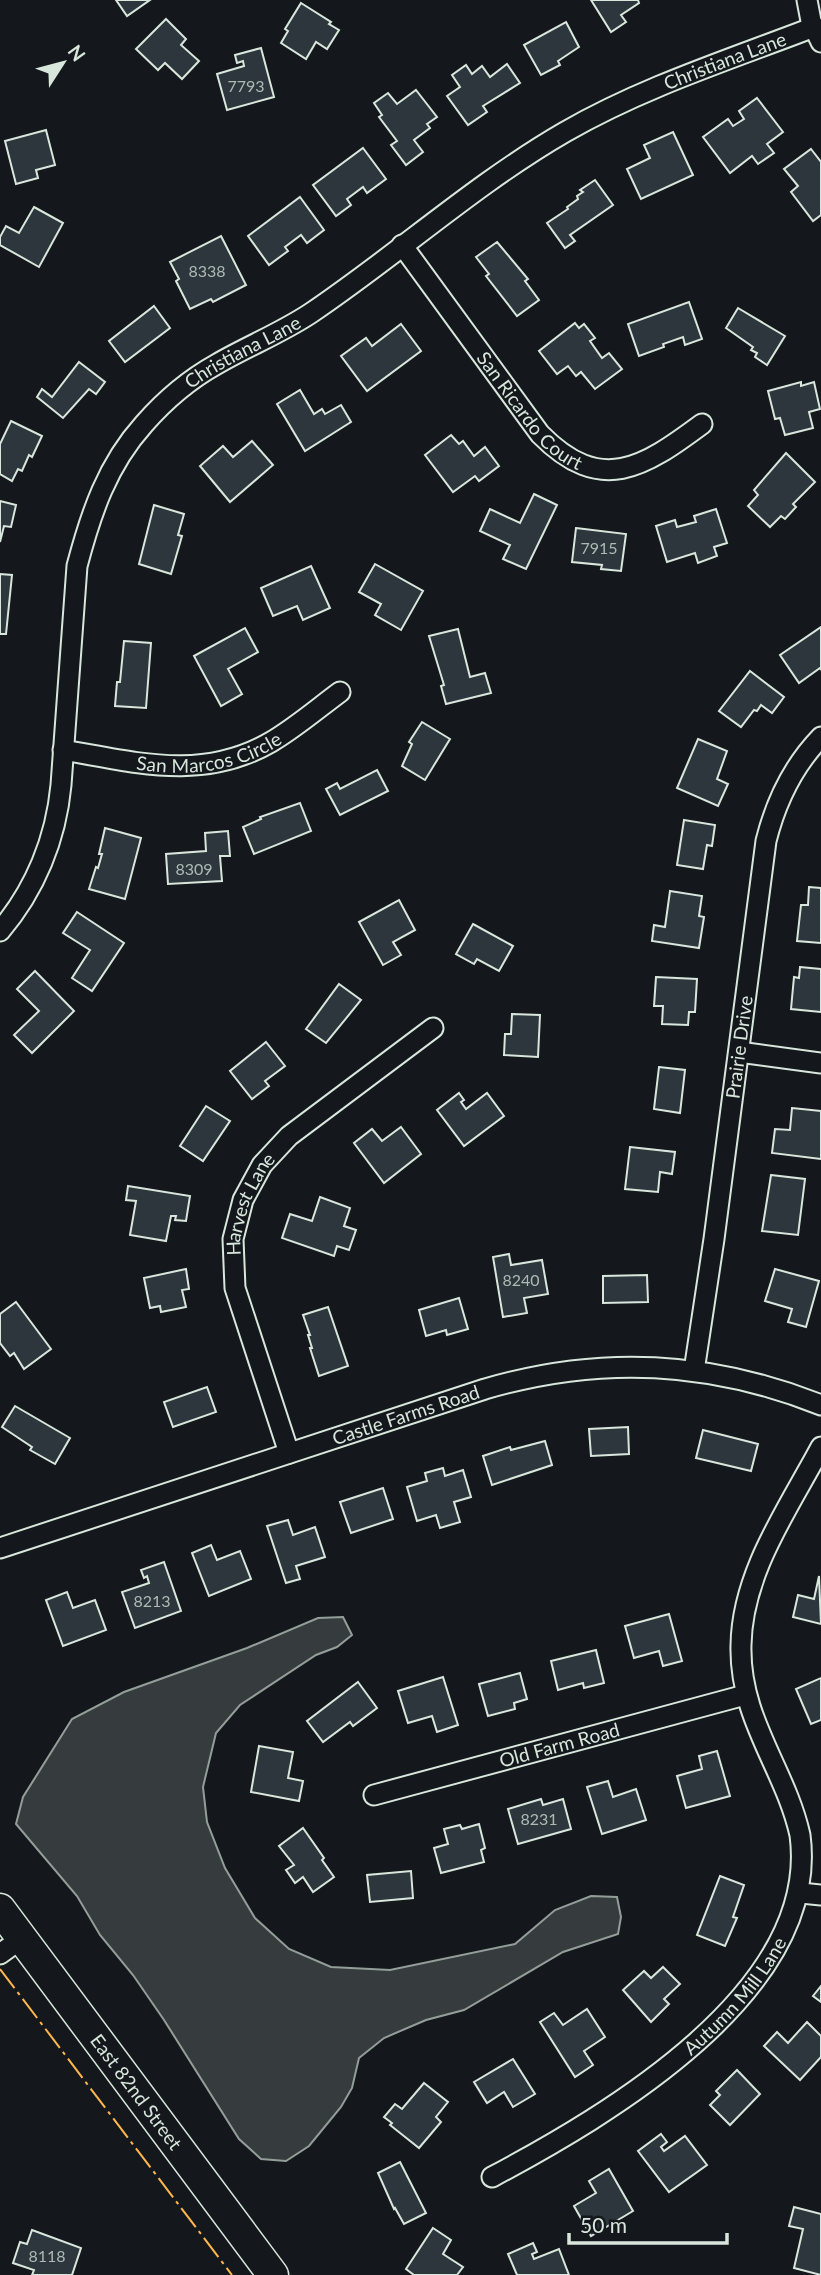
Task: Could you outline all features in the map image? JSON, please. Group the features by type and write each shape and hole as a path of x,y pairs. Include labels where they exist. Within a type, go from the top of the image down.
{"main road":[{"name":"East 82nd Street","path":"0,1909 11,1946 273,2275"}],"street":[{"name":"Christiana Lane","path":"0,931 21,904 46,852 60,795 77,566 81,546 100,491 137,431 163,403 194,378 311,313 518,161 596,115 650,90 818,35 807,0"},
{"name":"San Ricardo Court","path":"402,245 540,434 570,459 598,468 637,465 663,453 702,424"},
{"name":"San Marcos Circle","path":"62,750 166,767 216,763 245,755 271,742 340,692"},
{"name":"Prairie Drive","path":"694,1371 715,1239 766,841 785,786 800,761 821,737"},
{"name":"Harvest Lane","path":"289,1453 235,1288 233,1248 243,1200 262,1165 282,1143 433,1028"},
{"path":"739,1052 821,1063"},
{"name":"Castle Farms Road","path":"0,1548 485,1388 545,1374 615,1366 694,1371 764,1384 821,1405"},
{"name":"Autumn Mill Lane","path":"492,2177 616,2108 708,2035 743,2000 774,1962 795,1920 803,1866 800,1838 796,1820 757,1731 746,1695 740,1647 744,1609 751,1585 762,1558 821,1447"},
{"name":"Old Farm Road","path":"374,1795 746,1695"},
{"path":"801,1893 821,1895"}],"shaded area":[{"path":"343,1617 352,1635 337,1647 316,1655 240,1705 216,1733 203,1787 207,1822 225,1868 255,1918 289,1949 331,1967 390,1970 515,1944 555,1910 591,1896 617,1897 621,1917 618,1934 563,1952 464,2010 426,2020 384,2038 359,2058 352,2088 341,2107 309,2146 286,2161 261,2159 239,2139 164,2020 133,1975 100,1935 77,1896 16,1824 23,1797 72,1719 124,1692 247,1648 318,1618"}],"building":[{"path":"116,0 150,0 127,16"},
{"path":"591,0 638,0 639,3 621,15 626,22 611,32"},
{"path":"301,3 339,30 327,49 316,42 306,59 281,43 288,31 285,29"},
{"path":"166,19 186,39 181,45 199,61 182,79 165,63 158,70 136,49"},
{"path":"566,22 579,47 558,61 560,65 541,75 524,45"},
{"path":"261,48 274,97 227,110 217,74 244,66 243,61 237,63 235,55"},
{"path":"507,64 520,83 483,106 487,112 468,125 447,96 460,87 452,75 466,65 472,74 482,66 490,77"},
{"path":"416,90 437,117 427,124 430,128 414,140 423,152 406,165 391,145 397,141 379,117 382,115 374,103 388,93 397,104"},
{"path":"757,98 783,132 767,144 774,153 758,164 752,156 730,173 703,137 728,119 733,126 744,119 739,111"},
{"path":"46,130 55,165 36,170 38,178 16,184 5,141"},
{"path":"673,132 693,175 641,199 627,169 650,158 644,145"},
{"path":"363,148 386,179 367,193 363,187 347,199 351,205 336,216 313,185"},
{"path":"811,149 821,162 821,215 813,221 791,192 798,186 784,169"},
{"path":"595,180 613,205 570,235 575,241 565,248 547,223 568,209 583,192 580,190"},
{"path":"300,197 324,230 307,243 301,235 285,247 288,251 269,265 248,236"},
{"path":"34,207 63,223 39,267 0,245 0,237 6,226 19,233"},
{"path":"221,236 246,285 213,302 211,299 190,309 170,262"},
{"path":"497,242 528,279 525,281 539,300 517,316 486,276 489,274 476,257"},
{"path":"689,302 702,339 685,345 683,337 639,356 628,324"},
{"path":"154,306 170,328 125,362 109,341"},
{"path":"738,308 785,336 767,365 755,357 757,353 751,350 753,347 726,328"},
{"path":"575,323 579,328 584,324 595,338 590,341 602,358 609,353 622,369 595,389 581,372 576,376 568,366 557,374 539,351"},
{"path":"401,324 421,351 367,391 341,356 366,338 372,346"},
{"path":"79,362 105,382 96,394 89,389 63,418 37,397 42,389 52,397"},
{"path":"801,382 801,386 814,382 820,409 809,412 813,428 785,435 780,418 775,419 768,391"},
{"path":"300,390 314,414 322,409 325,414 341,405 351,422 305,451 277,404"},
{"path":"11,421 42,436 32,457 29,455 22,471 18,469 12,481 0,474 0,444"},
{"path":"451,435 459,444 463,441 474,456 485,447 499,466 479,481 475,476 453,492 425,455"},
{"path":"252,441 273,465 230,502 200,466 223,446 233,457"},
{"path":"786,453 815,482 793,504 796,507 785,519 781,516 770,527 748,506 758,495 754,490"},
{"path":"534,494 557,505 526,569 503,559 510,545 480,531 490,509 520,523"},
{"path":"0,501 16,505 11,527 4,526 0,542"},
{"path":"154,505 184,514 178,535 182,536 171,574 139,564"},
{"path":"716,509 727,543 714,547 717,556 698,563 695,553 667,562 656,526 675,520 677,527 696,522 694,516"},
{"path":"576,528 626,534 621,571 601,569 602,565 572,562"},
{"path":"375,564 423,591 401,630 375,615 381,604 359,592"},
{"path":"311,566 330,608 303,620 297,606 273,616 261,588"},
{"path":"0,574 12,575 6,634 0,634"},
{"path":"821,627 821,670 820,668 799,683 780,655"},
{"path":"245,628 258,652 228,669 242,694 221,706 194,656"},
{"path":"458,629 470,677 485,673 491,693 446,704 441,686 444,685 429,636"},
{"path":"124,641 151,643 146,708 115,706"},
{"path":"750,671 784,697 772,713 761,705 741,727 719,711"},
{"path":"422,722 450,739 425,780 402,766 412,744 409,742"},
{"path":"698,739 727,751 717,779 728,784 718,806 677,788"},
{"path":"377,770 388,791 340,815 326,789 337,783 340,789"},
{"path":"300,803 311,831 254,854 243,827 261,819 260,817"},
{"path":"684,820 715,825 712,846 707,845 703,869 677,865"},
{"path":"105,828 141,838 125,899 89,889 102,854 99,854"},
{"path":"228,831 230,856 220,856 222,881 168,884 166,854 206,851 205,833"},
{"path":"809,887 821,888 821,943 797,941 801,905 808,905"},
{"path":"670,891 702,896 699,916 704,917 699,948 652,941 654,925 665,927"},
{"path":"399,900 415,930 393,942 401,955 383,965 359,922"},
{"path":"77,912 124,943 92,991 72,978 90,950 63,933"},
{"path":"473,924 513,946 499,971 477,959 474,964 456,954"},
{"path":"800,967 821,969 821,1012 791,1009 794,977 799,978"},
{"path":"35,971 74,1011 32,1053 14,1035 39,1011 17,989"},
{"path":"656,977 697,979 695,1012 689,1012 688,1025 662,1024 663,1006 654,1006"},
{"path":"339,984 361,1000 326,1043 306,1029"},
{"path":"512,1014 540,1015 538,1057 504,1055 505,1034 511,1034"},
{"path":"266,1042 285,1066 265,1081 269,1086 252,1099 230,1071"},
{"path":"659,1067 685,1070 680,1113 654,1109"},
{"path":"459,1093 466,1109 487,1093 504,1116 464,1146 437,1110"},
{"path":"206,1106 230,1121 203,1161 180,1146"},
{"path":"792,1108 821,1111 821,1159 772,1153 775,1129 790,1130"},
{"path":"401,1127 421,1154 384,1183 354,1143 372,1129 382,1141"},
{"path":"630,1147 675,1152 672,1174 660,1172 658,1192 625,1189"},
{"path":"771,1175 805,1179 798,1235 762,1231"},
{"path":"128,1186 190,1196 186,1221 175,1220 176,1216 171,1216 166,1241 130,1235 136,1201 126,1200"},
{"path":"320,1197 350,1208 344,1226 356,1230 349,1250 337,1246 334,1256 282,1238 290,1214 312,1221"},
{"path":"509,1254 511,1265 542,1260 548,1294 524,1298 527,1313 503,1317 493,1257"},
{"path":"186,1269 189,1289 182,1290 186,1307 161,1312 160,1306 150,1308 144,1278"},
{"path":"775,1269 819,1281 806,1327 788,1322 792,1309 765,1301"},
{"path":"647,1275 648,1302 603,1303 603,1276"},
{"path":"459,1298 468,1329 447,1335 446,1330 426,1336 419,1310"},
{"path":"16,1302 51,1349 24,1369 14,1353 10,1356 0,1343 0,1314"},
{"path":"328,1307 348,1366 319,1376 303,1315"},
{"path":"207,1387 216,1412 173,1427 164,1402"},
{"path":"15,1406 70,1438 55,1464 30,1450 32,1447 2,1427"},
{"path":"628,1427 629,1454 591,1456 589,1429"},
{"path":"703,1430 758,1444 751,1471 696,1458"},
{"path":"545,1441 552,1465 492,1485 483,1456 510,1447 511,1450"},
{"path":"443,1468 445,1476 463,1470 471,1497 454,1502 460,1522 440,1528 436,1515 417,1521 407,1487 427,1481 425,1473"},
{"path":"383,1488 393,1519 351,1533 340,1502"},
{"path":"288,1520 293,1535 315,1527 325,1557 296,1566 300,1579 286,1583 267,1526"},
{"path":"211,1545 217,1560 240,1551 251,1579 209,1596 192,1553"},
{"path":"164,1562 181,1611 135,1628 122,1592 149,1583 141,1570"},
{"path":"819,1576 821,1624 793,1617 798,1595 814,1599"},
{"path":"67,1592 73,1608 95,1600 106,1630 63,1646 46,1600"},
{"path":"669,1614 682,1661 663,1666 659,1651 634,1658 625,1626"},
{"path":"596,1650 604,1683 584,1688 583,1683 558,1690 551,1661"},
{"path":"520,1673 527,1699 514,1703 515,1709 488,1716 479,1684"},
{"path":"443,1677 458,1725 437,1732 432,1716 408,1723 398,1691"},
{"path":"821,1678 821,1720 811,1724 796,1689"},
{"path":"358,1682 377,1708 353,1726 350,1722 323,1742 307,1721"},
{"path":"259,1746 293,1752 288,1778 303,1781 299,1801 251,1792"},
{"path":"717,1751 730,1796 686,1808 677,1776 702,1769 699,1756"},
{"path":"608,1781 613,1797 636,1789 646,1820 602,1834 587,1787"},
{"path":"541,1799 543,1805 563,1799 571,1829 518,1844 508,1809"},
{"path":"479,1824 485,1848 481,1850 484,1862 441,1873 434,1848 448,1844 444,1829 460,1825 462,1829"},
{"path":"303,1828 334,1877 313,1892 303,1877 295,1883 286,1870 294,1865 279,1846"},
{"path":"411,1871 413,1898 370,1902 367,1875"},
{"path":"720,1876 744,1885 733,1917 737,1918 725,1946 697,1935"},
{"path":"663,1967 680,1984 664,1999 669,2004 651,2022 623,1990 644,1971 651,1978"},
{"path":"821,1986 821,2002 813,1996"},
{"path":"587,2009 605,2037 584,2051 593,2065 575,2077 540,2022 554,2013 563,2025"},
{"path":"807,2022 821,2036 821,2057 800,2080 764,2046 777,2032 788,2043"},
{"path":"513,2059 535,2094 513,2107 504,2092 487,2103 474,2082"},
{"path":"737,2070 760,2094 730,2125 710,2105 720,2095 716,2091"},
{"path":"424,2083 448,2102 436,2117 441,2122 419,2148 384,2117 395,2104 402,2109"},
{"path":"661,2134 667,2142 661,2147 664,2151 685,2136 707,2165 669,2192 638,2151"},
{"path":"400,2162 426,2213 404,2224 378,2173"},
{"path":"609,2169 633,2211 591,2236 574,2206 596,2193 589,2181"},
{"path":"794,2207 821,2214 821,2275 794,2268 803,2229 789,2226"},
{"path":"433,2228 451,2240 443,2254 463,2267 457,2275 414,2275 406,2269"},
{"path":"32,2230 81,2248 72,2275 32,2275 34,2270 13,2263 20,2242 27,2244"},
{"path":"533,2243 537,2252 532,2254 534,2259 559,2249 569,2275 517,2275 508,2254"}],"power":[{"path":"0,1969 232,2275"}]}
